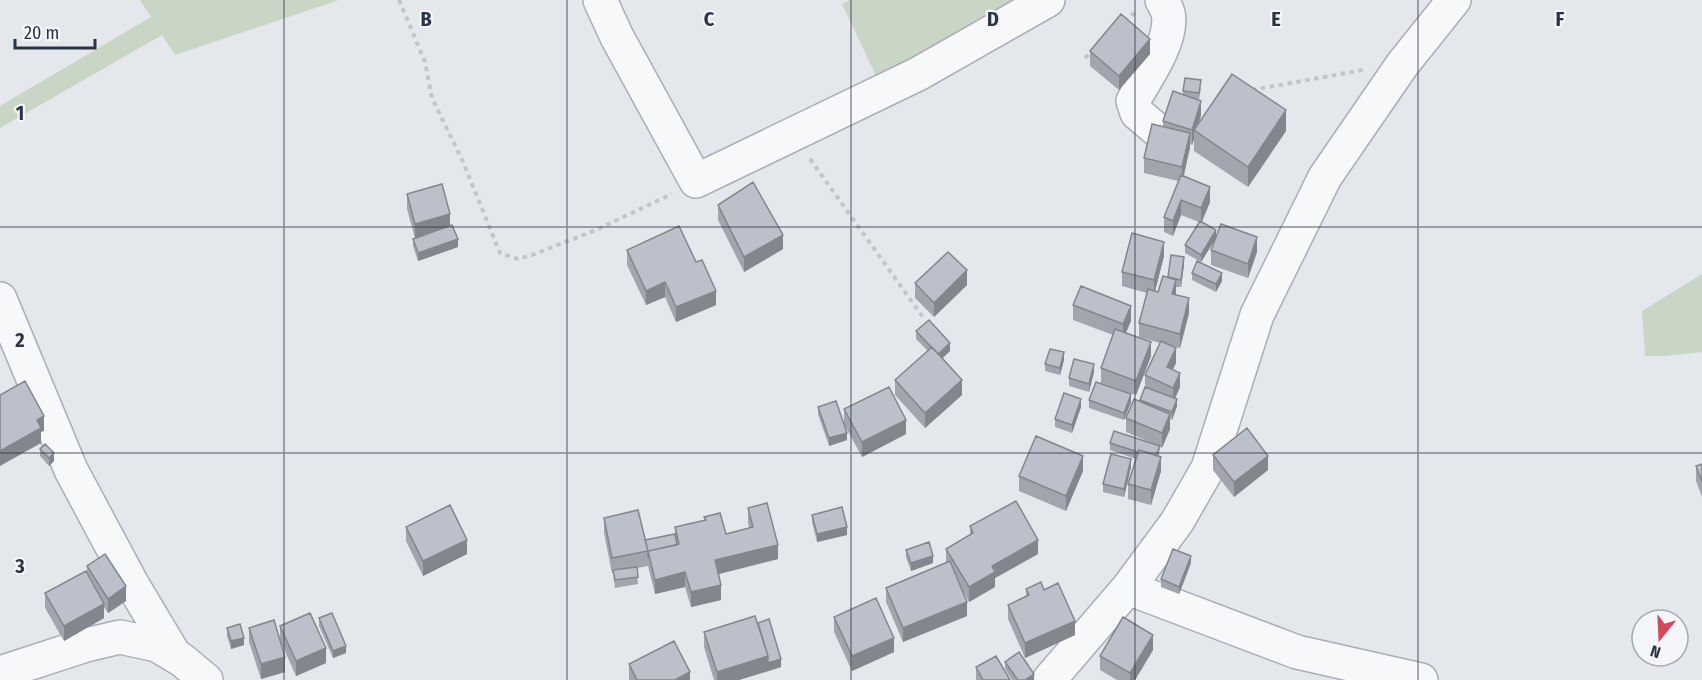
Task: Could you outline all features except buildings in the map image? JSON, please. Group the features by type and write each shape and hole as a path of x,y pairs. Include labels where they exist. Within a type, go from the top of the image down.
{"street":[{"path":"600,0 617,37 696,181 918,74 1048,0"},
{"path":"1049,680 1128,588 1177,522 1208,468 1257,315 1325,177 1402,65 1454,0"},
{"path":"1153,3 1168,12 1169,27 1161,51 1133,100 1137,113 1157,130"},
{"path":"0,299 71,470 132,584 175,656"},
{"path":"1128,588 1297,652 1422,680"},
{"path":"0,673 86,645 120,637 157,645 206,680"}],"path":[{"path":"399,0 425,62 432,98 463,162 500,253 518,259 532,255 650,206 696,181"},
{"path":"1122,22 1153,3"},
{"path":"1085,58 1100,43"},
{"path":"1242,92 1402,65"},
{"path":"792,135 925,320"}],"green space":[{"path":"140,0 339,0 175,55 162,35 0,128 0,106 151,17"},
{"path":"850,0 1038,0 878,80 842,4"},
{"path":"1702,274 1702,352 1645,356 1642,311"}]}
